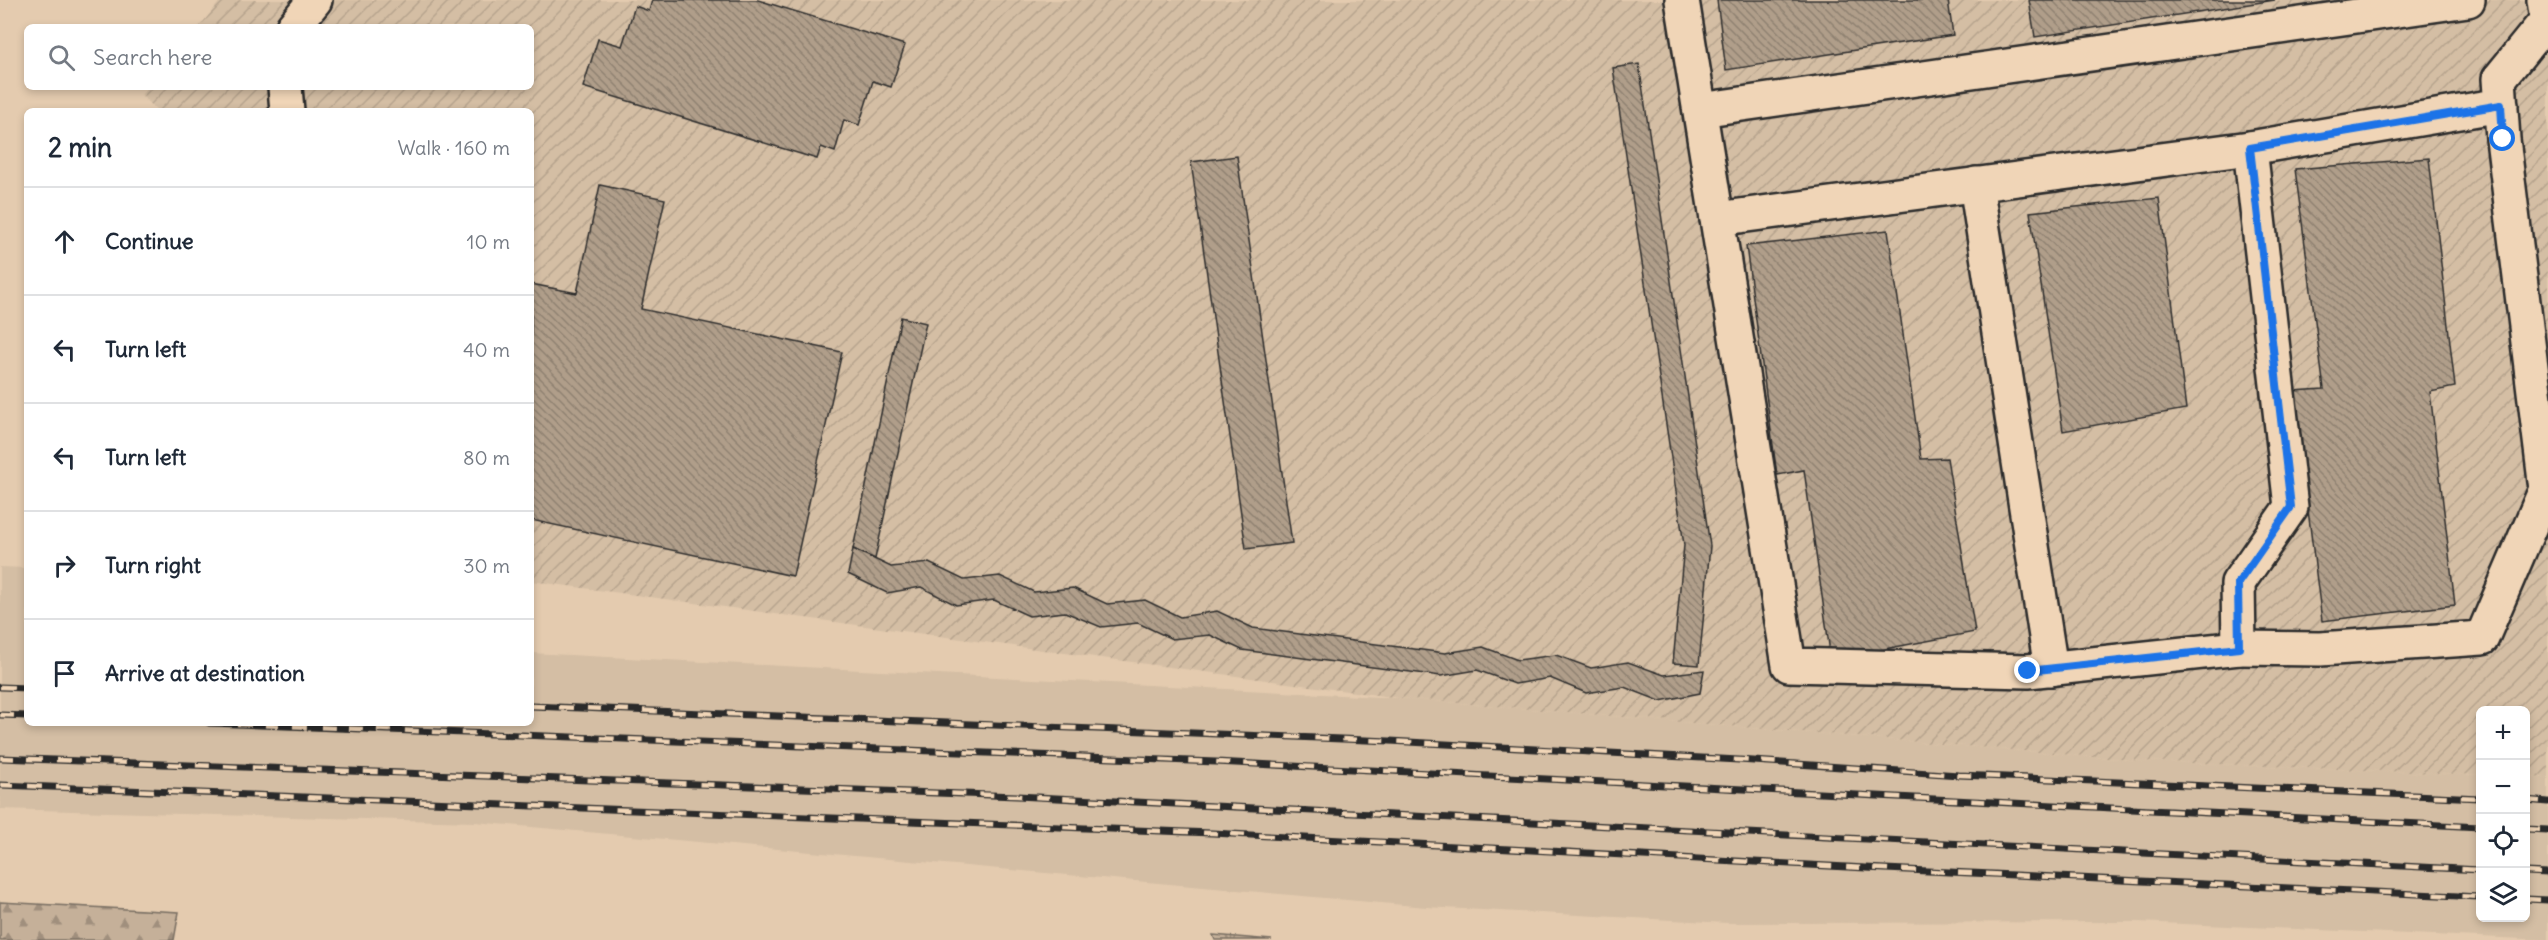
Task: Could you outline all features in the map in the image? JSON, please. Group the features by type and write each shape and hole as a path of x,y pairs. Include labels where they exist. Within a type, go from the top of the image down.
{"street":[{"path":"295,24 315,0"},
{"path":"1682,0 1790,665 2028,671 2239,648 2320,649 2482,638 2546,489 2503,139 2499,79 2547,20 2544,0"},
{"path":"1700,110 2468,0"},
{"path":"285,90 287,108"},
{"path":"1717,219 2250,148 2501,105"},
{"path":"2239,648 2238,583 2291,507 2250,148"},
{"path":"1976,184 2051,669"}],"shaded area":[{"path":"221,0 2548,0 2548,778 2530,777 2530,706 2476,706 2476,775 2142,761 1399,698 534,581 534,108 155,108 141,95 145,90 534,90 534,24 201,24"},
{"path":"0,567 24,568 24,726 534,726 534,653 1399,698 2142,761 2476,775 2476,922 2530,922 2530,777 2548,778 2548,940 2138,922 1728,923 1426,907 475,822 0,809"}],"green space":[{"path":"0,902 179,912 174,940 0,940"},
{"path":"1213,935 1272,940 1215,940"}],"building":[{"path":"652,0 758,0 905,45 891,87 873,81 859,125 844,120 835,152 821,147 817,159 583,87 598,39 622,46 635,6 649,11"},
{"path":"1717,0 1948,0 1953,35 1726,70"},
{"path":"2029,0 2275,0 2035,37"},
{"path":"1639,64 1710,546 1699,665 1673,663 1684,545 1613,68"},
{"path":"1237,156 1292,543 1246,549 1191,162"},
{"path":"2429,158 2455,387 2430,392 2455,605 2322,621 2293,391 2324,389 2295,169"},
{"path":"600,185 665,199 641,309 842,352 793,576 534,521 534,285 577,293"},
{"path":"2159,198 2186,409 2063,431 2030,212"},
{"path":"1888,230 1921,459 1947,458 1975,632 1831,659 1804,470 1777,475 1746,246"},
{"path":"901,317 926,323 875,559 853,549"},
{"path":"853,549 891,567 929,563 964,580 1000,576 1034,592 1073,588 1107,604 1145,600 1180,617 1217,611 1253,628 1445,653 1483,647 1518,660 1556,655 1591,668 1628,662 1664,675 1704,670 1700,693 1660,701 1624,687 1586,693 1550,678 1515,684 1477,670 1441,676 1242,650 1210,635 1172,639 1138,623 1101,627 1065,612 1029,616 994,600 956,605 921,587 887,593 848,574"}],"railway":[{"path":"0,687 24,688"},
{"path":"534,706 1390,741 1739,760 1959,775 2476,798"},
{"path":"0,715 24,716"},
{"path":"286,726 1216,762 2476,827"},
{"path":"0,758 1017,796 2476,870"},
{"path":"0,785 1212,833 1885,869 2476,897"},
{"path":"2530,800 2548,802"},
{"path":"2530,829 2548,830"},
{"path":"2530,872 2548,873"},
{"path":"2530,899 2548,900"}],"route":[{"path":"2028,671 2239,648 2238,583 2291,507 2250,148 2501,105 2503,139"}]}
